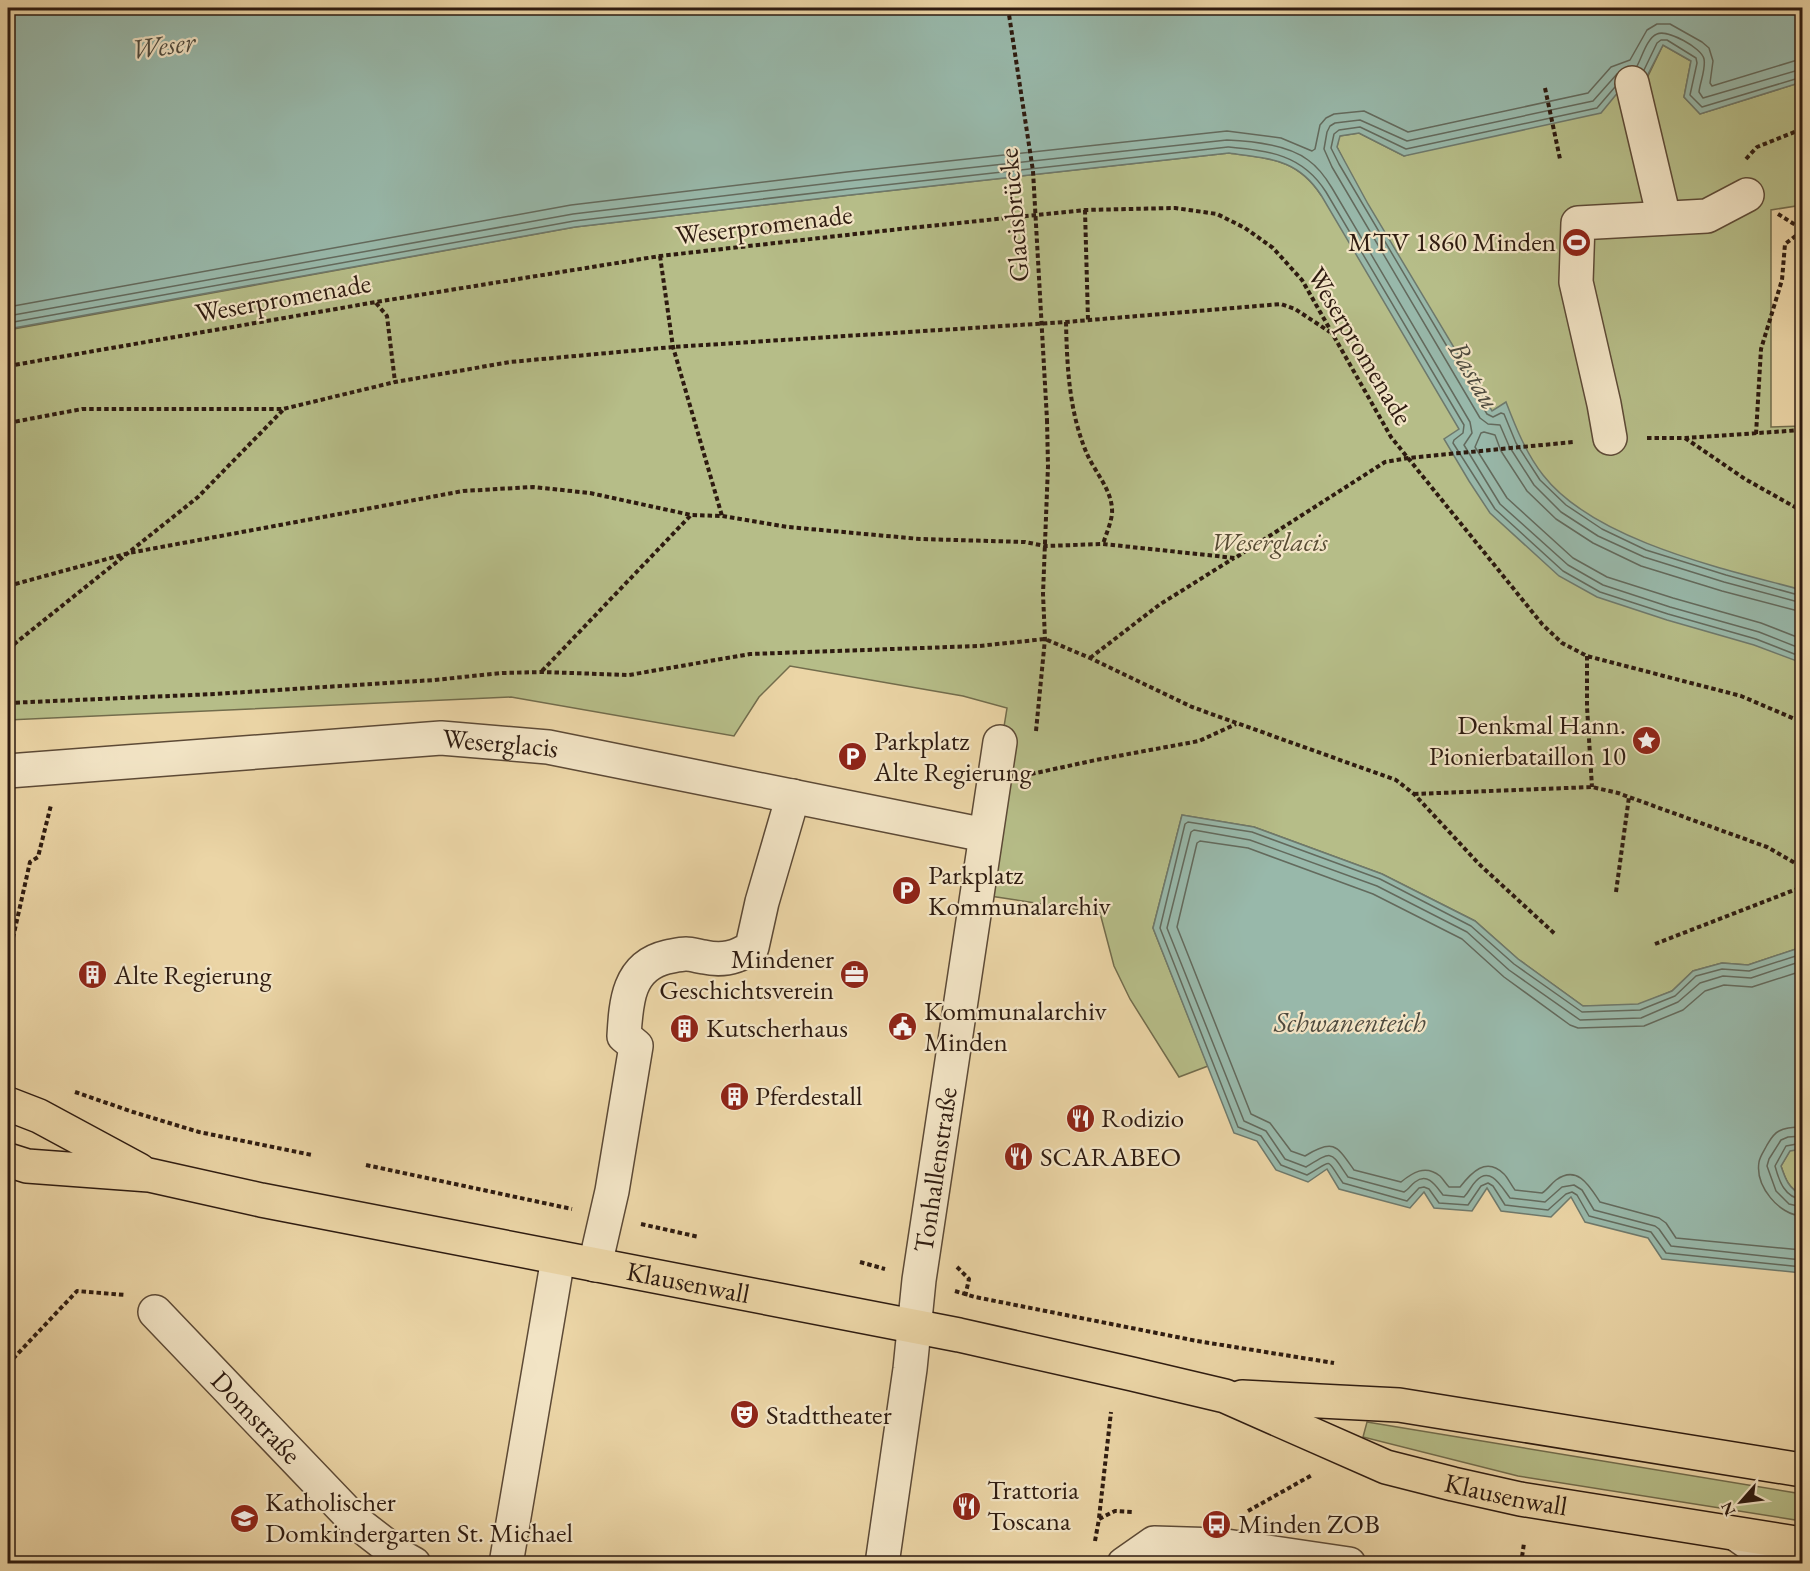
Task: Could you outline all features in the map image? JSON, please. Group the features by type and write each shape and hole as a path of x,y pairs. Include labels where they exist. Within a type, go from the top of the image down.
{"main road":[{"name":"Klausenwall","path":"8,1104 39,1116 149,1175"},
{"name":"Klausenwall","path":"8,1160 27,1166 149,1175 261,1200 913,1326 1287,1410 1400,1405 1803,1470"},
{"name":"Klausenwall","path":"1287,1410 1386,1467 1520,1499 1803,1544"}],"street":[{"path":"1632,83 1664,219"},
{"path":"1610,438 1576,282 1578,223 1707,216 1747,195"},
{"name":"Weserglacis","path":"8,771 441,738 548,747 985,835"},
{"name":"Tonhallenstraße","path":"882,1563 910,1369 919,1280 1000,742"},
{"path":"595,1265 612,1191 636,1046 624,1036 625,1012 631,987 638,974 656,960 685,954 717,960 740,956 752,947 762,902 793,796"},
{"path":"506,1563 558,1258"},
{"name":"Domstraße","path":"146,1304 356,1522 400,1556 414,1563"},
{"path":"1736,1534 1779,1563"},
{"path":"1124,1563 1154,1543 1219,1545 1348,1563"}],"path":[{"name":"Glacisbrücke","path":"1008,8 1033,171 1047,420 1048,466 1043,594 1045,639 1034,742"},
{"path":"1800,48 1803,56"},
{"path":"1545,88 1560,159"},
{"name":"Weserpromenade","path":"8,366 376,302 660,256 1085,210 1176,208 1217,214 1245,228 1273,248 1302,280 1391,437 1542,624 1562,644 1587,656 1741,696 1803,722"},
{"path":"1085,210 1088,320"},
{"path":"1756,434 1761,349 1782,280 1785,244 1803,231"},
{"path":"660,256 674,347 722,516"},
{"path":"376,302 387,316 395,382"},
{"path":"8,423 82,409 283,409 395,382 510,362 674,347 1066,322 1281,304 1295,309 1330,333"},
{"path":"1066,322 1070,396 1087,454 1108,491 1113,510 1103,544"},
{"path":"8,649 198,497 283,409"},
{"path":"1090,658 1159,605 1385,462 1610,438 1685,438 1803,430"},
{"path":"1685,438 1745,479 1803,511"},
{"path":"8,586 129,553 464,491 533,487 590,493 691,515 722,516 788,527 920,539 1025,542 1045,546 1103,544 1235,558"},
{"path":"542,672 691,515"},
{"path":"8,703 215,694 542,672 629,675 750,654 979,646 1045,639 1192,707 1396,780 1414,794 1479,864 1556,934"},
{"path":"1587,656 1587,707 1592,787"},
{"path":"1030,764 1028,775 1199,741 1236,723"},
{"path":"1414,794 1592,787 1618,793 1767,847 1803,867"},
{"path":"8,960 30,862 38,857 54,796"},
{"path":"1616,892 1629,797"},
{"path":"1655,944 1803,887"},
{"path":"70,1090 199,1132 312,1155"},
{"path":"366,1166 581,1211"},
{"path":"639,1224 699,1237"},
{"path":"860,1262 975,1297 1197,1341 1338,1363"},
{"path":"8,1364 77,1291 146,1304"},
{"path":"1099,1518 1111,1412"},
{"path":"1521,1563 1524,1543"}],"green space":[{"name":"Weserglacis","path":"1663,45 1691,61 1684,97 1700,114 1802,82 1802,205 1771,210 1771,427 1802,426 1802,947 1748,965 1722,963 1693,971 1672,991 1638,1005 1583,1006 1518,959 1475,921 1382,874 1254,827 1182,815 1153,928 1208,1066 1179,1077 1130,999 1114,966 1100,913 977,894 1007,708 963,696 790,666 759,697 734,736 511,697 8,720 8,330 575,227 1229,153 1270,159 1292,167 1312,183 1321,195 1344,161 1337,147 1339,136 1359,133 1404,156 1624,85 1646,80"},
{"path":"1802,1149 1802,1194 1791,1187 1781,1166 1790,1150"},
{"path":"1367,1422 1802,1494 1802,1521 1518,1476 1363,1437"}],"water":[{"name":"Weser","path":"8,8 1802,8 1802,82 1700,114 1684,97 1691,61 1663,45 1645,80 1624,85 1601,113 1404,156 1359,133 1340,136 1337,147 1368,204 1492,411 1506,402 1526,449 1543,475 1566,498 1594,518 1627,535 1700,562 1802,590 1802,663 1754,645 1597,597 1559,576 1490,513 1444,439 1459,429 1321,195 1312,183 1292,167 1269,159 1229,153 575,227 8,329"},
{"name":"Schwanenteich","path":"1182,815 1254,827 1382,874 1475,921 1518,959 1583,1006 1638,1004 1672,991 1693,971 1722,963 1748,965 1802,947 1802,1149 1790,1151 1781,1166 1791,1187 1802,1194 1802,1273 1662,1259 1648,1238 1585,1222 1571,1197 1551,1217 1501,1211 1487,1188 1472,1211 1434,1208 1424,1192 1410,1208 1339,1189 1327,1169 1308,1182 1276,1170 1257,1141 1234,1133 1153,928"}],"place":[{"name":"MTV 1860 Minden","path":"1577,242"},
{"name":"Denkmal Hann. Pionierbataillon 10","path":"1647,741"},
{"name":"Parkplatz Alte Regierung","path":"853,757"},
{"name":"Parkplatz Kommunalarchiv","path":"907,891"},
{"name":"Alte Regierung","path":"93,975"},
{"name":"Mindener Geschichtsverein","path":"855,975"},
{"name":"Kommunalarchiv Minden","path":"903,1027"},
{"name":"Kutscherhaus","path":"685,1028"},
{"name":"Pferdestall","path":"734,1096"},
{"name":"Rodizio","path":"1080,1118"},
{"name":"SCARABEO","path":"1019,1157"},
{"name":"Stadttheater","path":"745,1415"},
{"name":"Trattoria Toscana","path":"966,1506"},
{"name":"Katholischer Domkindergarten St. Michael","path":"244,1518"},
{"name":"Minden ZOB","path":"1217,1524"}],"water label":[{"name":"Bastau","path":"1475,375"}]}
